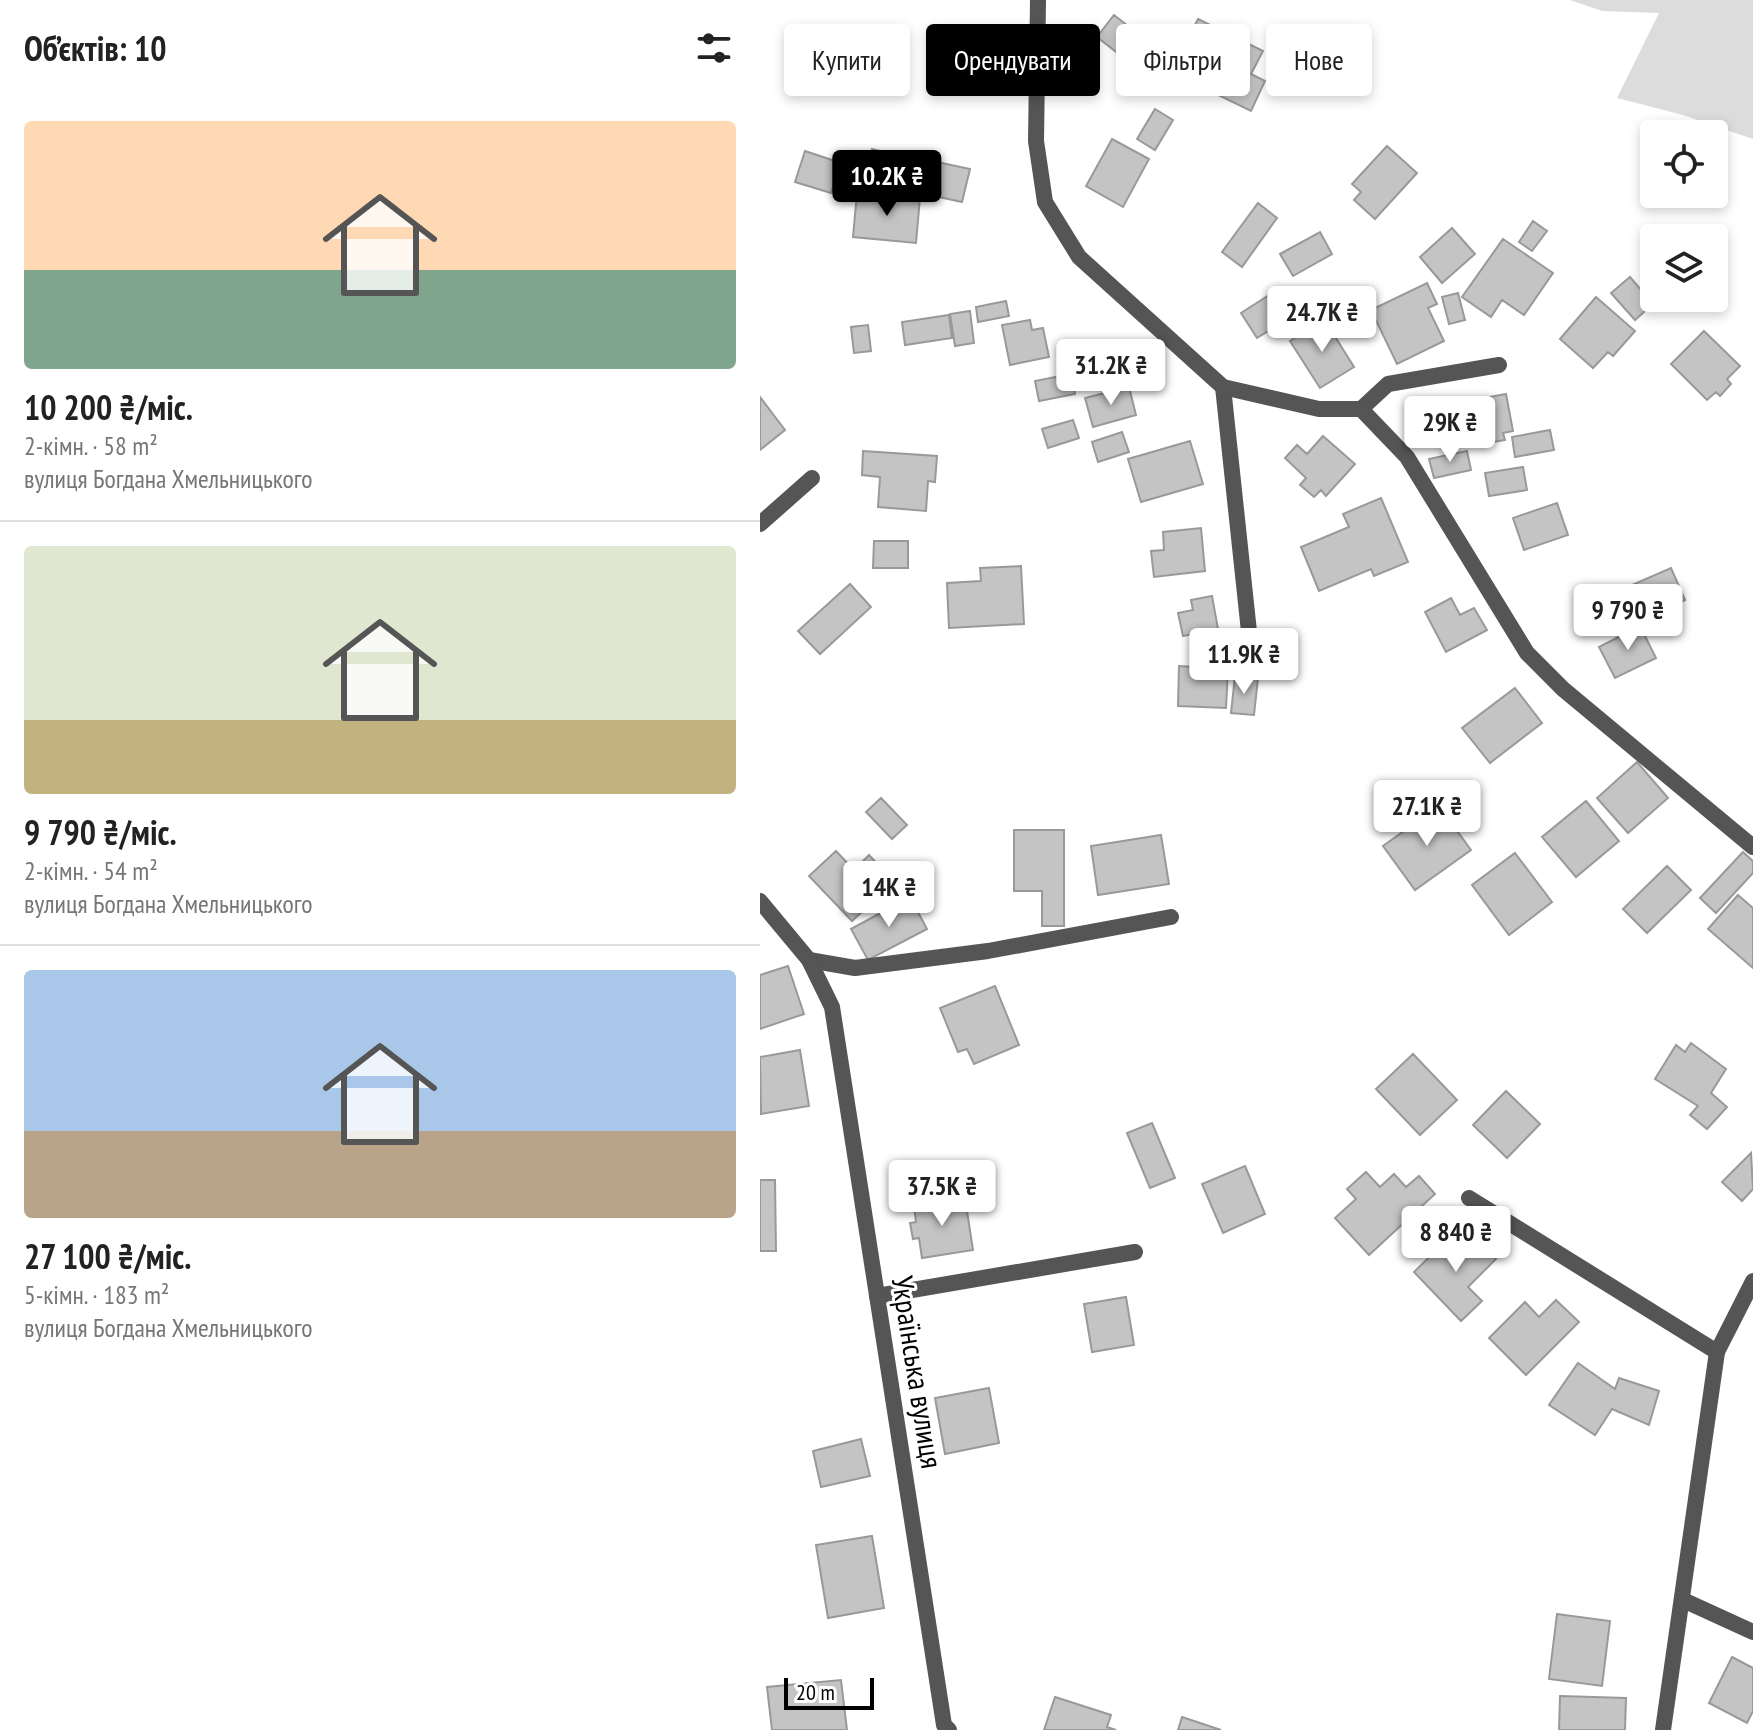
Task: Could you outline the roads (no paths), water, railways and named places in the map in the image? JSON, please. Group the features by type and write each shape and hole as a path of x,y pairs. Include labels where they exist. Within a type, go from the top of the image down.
{"street":[{"path":"1038,0 1036,141 1045,202 1079,257 1223,387 1319,409 1361,409 1388,384 1499,365"},
{"path":"1223,387 1250,641"},
{"path":"1361,409 1407,457 1527,653 1563,689 1753,847"},
{"path":"760,524 812,478"},
{"name":"Українська вулиця","path":"760,901 809,960 832,1007 944,1725 949,1730"},
{"path":"809,960 855,968 988,951 1171,917"},
{"path":"1469,1198 1717,1352"},
{"path":"877,1296 1135,1252"},
{"path":"1663,1730 1717,1352 1753,1281"},
{"path":"1683,1600 1753,1632"}]}
